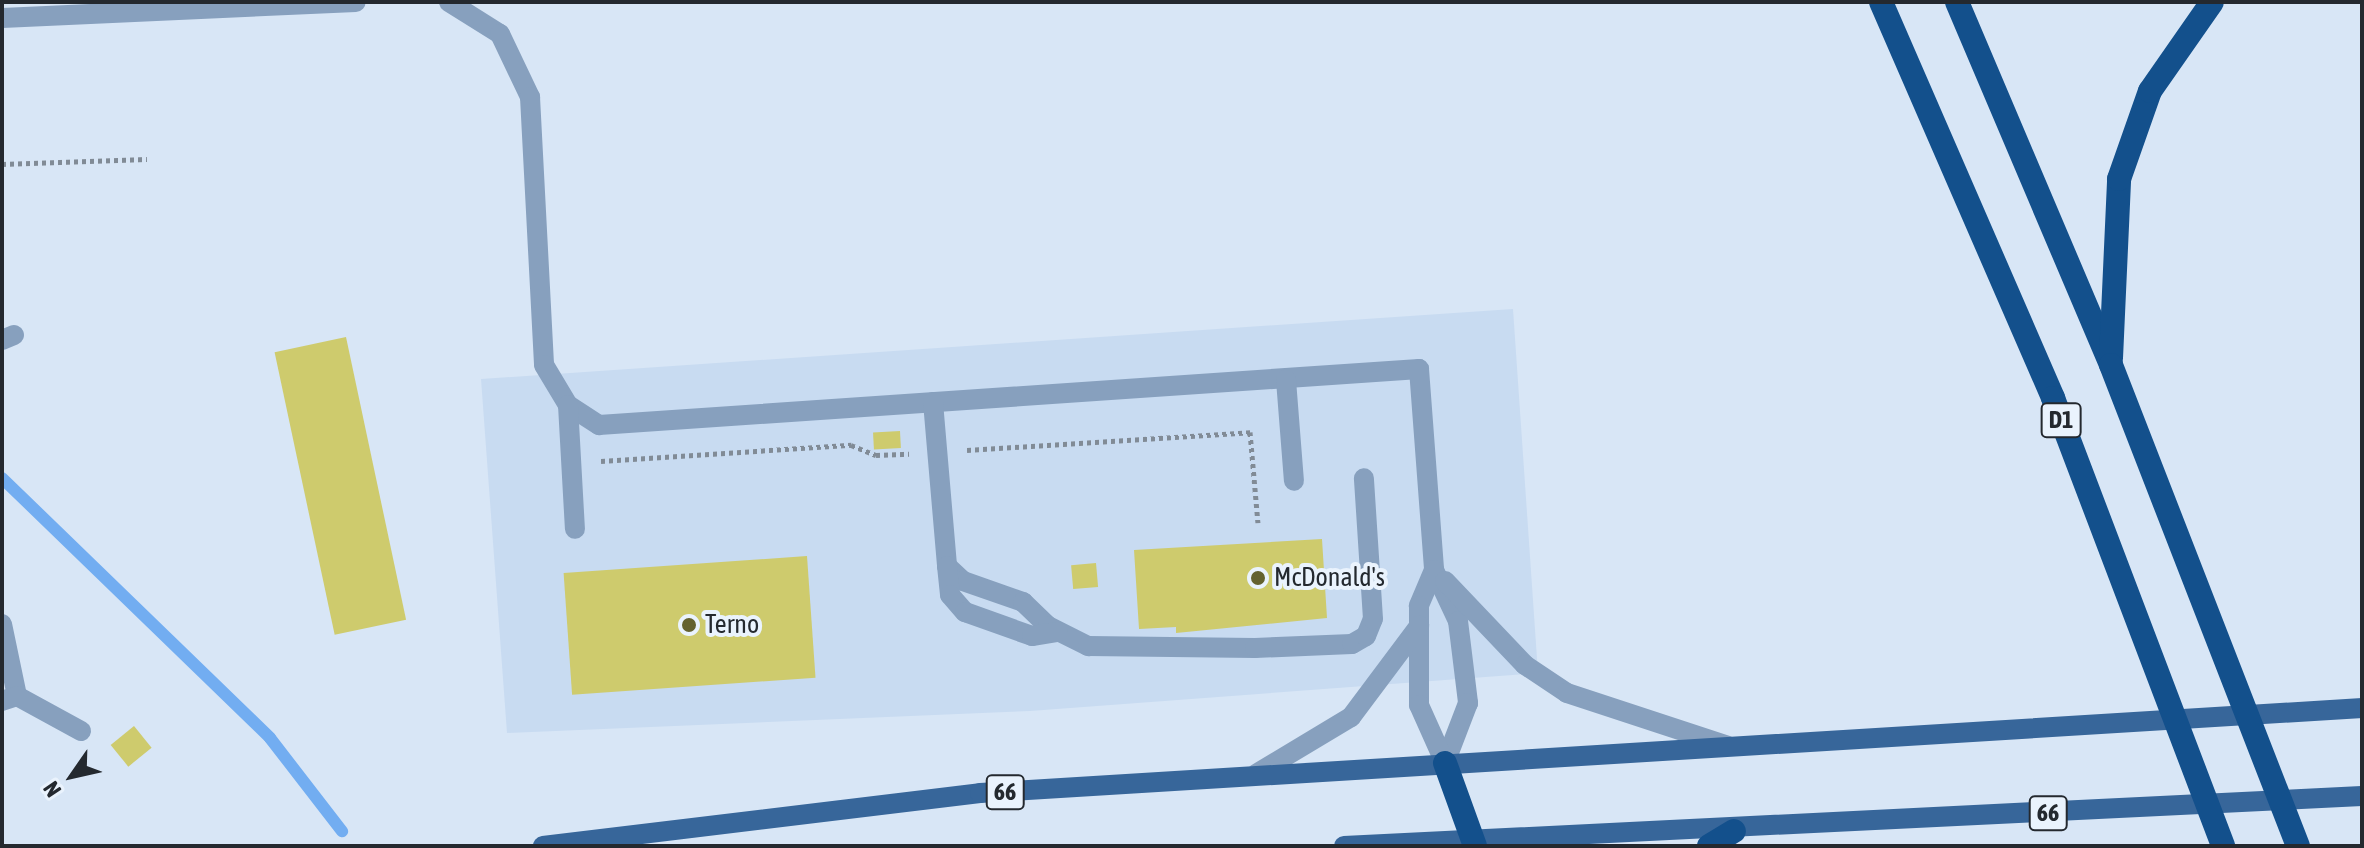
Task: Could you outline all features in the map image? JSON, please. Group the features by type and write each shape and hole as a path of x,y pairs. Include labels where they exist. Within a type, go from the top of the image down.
{"highway":[{"name":"D1","path":"1881,2 2053,398 2223,846"},
{"name":"D1","path":"1957,2 2111,365 2298,846"},
{"path":"2111,365 2119,179 2150,91 2212,2"},
{"path":"1445,763 1468,843"},
{"path":"1709,846 1734,831"}],"main road":[{"name":"66","path":"543,846 980,793 2362,708"},
{"name":"66","path":"1344,846 1734,831 2362,796"}],"street":[{"path":"2,18 356,2"},
{"path":"449,2 500,34 530,97 544,365 568,405 599,425 1419,369 1434,570 1419,626 1419,705 1445,763"},
{"path":"1286,380 1294,481"},
{"path":"933,402 938,506 950,595 965,612 1032,636 1058,632"},
{"path":"568,405 575,529"},
{"path":"947,566 963,581 1023,602 1058,632 1088,646 1352,644 1373,619 1364,478"},
{"path":"1434,570 1525,665 1567,693 1732,747"},
{"path":"1434,570 1458,621 1468,703 1445,763"},
{"path":"2,624 10,698 81,731"},
{"path":"1256,774 1351,717 1419,626"}],"path":[{"path":"2,164 147,159"}],"shaded area":[{"path":"1513,309 1538,673 1030,711 507,733 481,379"}],"building":[{"path":"346,337 406,620 335,635 275,352"},
{"path":"900,431 901,448 874,449 873,432"},
{"path":"1322,539 1327,618 1176,633 1176,627 1139,629 1134,550"},
{"name":"Terno","path":"807,556 816,678 572,695 564,573"},
{"path":"1096,563 1098,587 1073,589 1071,565"},
{"path":"134,726 152,748 128,767 111,745"}],"waterway":[{"path":"2,478 270,738 342,831"}],"place":[{"name":"McDonald's","path":"1258,578"},
{"name":"Terno","path":"689,625"}]}
